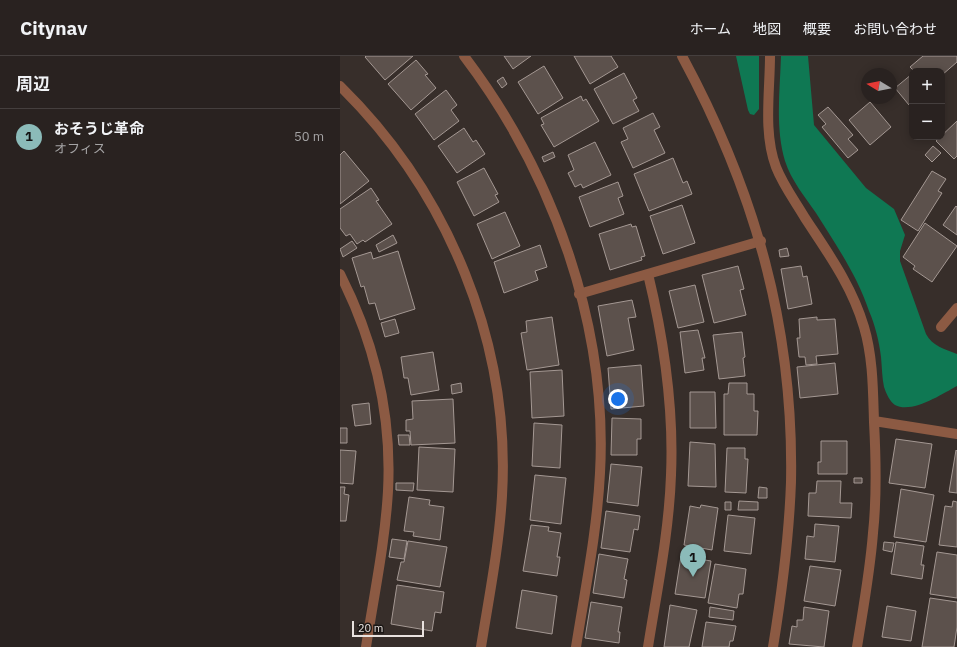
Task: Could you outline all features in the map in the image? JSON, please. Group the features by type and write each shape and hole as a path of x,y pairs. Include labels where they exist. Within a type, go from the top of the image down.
{"street":[{"path":"464,56 498,104 532,164 559,227 579,294 595,364 599,400 600,451 597,509 576,647"},
{"path":"682,56 721,133 748,202 761,241 781,334 789,408 791,482 786,556 773,647"},
{"path":"770,56 769,124 770,145 775,166 784,186 840,270 854,298 864,327 870,357 876,458 873,532 870,569 857,647"},
{"path":"340,86 362,107 403,158 437,213 465,272 485,334 498,398 503,463 499,528 481,647"},
{"path":"579,294 761,241"},
{"path":"340,274 359,314 372,355 380,388 387,439 388,477 386,515 366,647"},
{"path":"648,274 665,354 670,394 672,435 668,517 648,647"},
{"path":"941,327 957,308"},
{"path":"874,421 957,434"}],"green space":[{"path":"736,56 759,56 759,109 754,115 750,114 748,110"},
{"path":"781,56 808,56 814,125 866,188 894,209 905,235 900,251 900,261 926,334 935,344 957,354 957,386 927,402 910,407 902,407 895,405 888,397 883,384 879,345 873,322 864,298 846,260 799,188 785,161 779,122"}],"building":[{"path":"413,56 385,80 365,57"},
{"path":"504,56 531,56 513,69"},
{"path":"574,56 611,56 618,67 590,84"},
{"path":"923,56 957,56 957,62 945,72 945,68 910,67"},
{"path":"416,60 428,74 425,75 436,88 411,110 388,84"},
{"path":"544,66 563,98 538,114 518,82"},
{"path":"624,73 637,98 633,100 639,111 613,124 594,89"},
{"path":"909,76 909,105 897,90 897,86"},
{"path":"503,77 507,84 502,88 497,81"},
{"path":"446,90 457,105 451,110 459,121 434,140 415,114"},
{"path":"581,96 583,101 586,99 599,121 554,147 541,125 544,124 541,118"},
{"path":"868,104 872,104 891,127 870,145 849,120"},
{"path":"828,107 853,135 848,139 858,150 848,158 822,127 826,124 818,115"},
{"path":"653,113 660,127 654,130 665,153 633,168 621,142 628,139 623,128"},
{"path":"957,121 957,156 954,159 936,141 945,140 945,132"},
{"path":"464,128 473,142 476,140 485,154 457,173 438,146"},
{"path":"595,142 611,175 583,188 581,184 575,187 568,173 574,170 568,155"},
{"path":"933,146 941,153 932,162 925,155"},
{"path":"344,151 369,181 340,204 340,155"},
{"path":"553,152 555,157 544,162 542,157"},
{"path":"673,158 683,183 687,181 692,194 649,211 634,174"},
{"path":"484,168 498,194 495,195 499,202 474,216 457,182"},
{"path":"932,171 946,179 938,191 942,193 918,231 901,220"},
{"path":"618,182 623,196 618,198 624,214 590,227 579,197"},
{"path":"371,188 379,200 376,201 392,224 365,242 363,240 357,244 350,234 346,236 340,228 340,209"},
{"path":"682,205 695,243 663,254 650,216"},
{"path":"956,206 957,207 957,235 943,225"},
{"path":"505,212 520,246 492,259 477,224"},
{"path":"925,223 957,246 932,282 913,269 915,266 903,257"},
{"path":"631,224 632,227 636,226 645,256 641,257 642,260 610,270 599,234"},
{"path":"393,235 397,243 379,252 376,245"},
{"path":"352,241 357,248 343,257 340,249"},
{"path":"540,245 547,267 535,271 538,280 504,293 494,262"},
{"path":"787,248 789,256 780,257 779,250"},
{"path":"398,251 415,309 380,320 375,303 369,304 364,286 361,287 352,258 371,252 373,259"},
{"path":"738,266 744,289 740,290 746,315 714,323 702,275"},
{"path":"801,266 803,277 807,276 812,304 788,309 781,269"},
{"path":"695,285 704,322 678,328 669,291"},
{"path":"632,300 636,317 628,318 634,350 607,356 598,306"},
{"path":"552,317 559,365 527,370 521,333 527,332 526,321"},
{"path":"817,317 817,320 835,319 838,354 816,356 817,364 806,365 805,357 799,357 797,338 800,338 799,319"},
{"path":"395,319 399,333 385,337 381,323"},
{"path":"698,330 705,358 702,358 704,370 685,373 680,332"},
{"path":"742,332 745,357 743,358 745,376 719,379 713,335"},
{"path":"433,352 439,390 411,395 408,378 404,378 401,357"},
{"path":"835,363 838,394 800,398 797,367"},
{"path":"641,365 644,406 611,409 608,368"},
{"path":"562,370 564,416 532,418 530,372"},
{"path":"461,383 462,392 452,394 451,385"},
{"path":"729,383 747,383 747,394 754,394 754,411 758,411 757,435 724,435 724,394 728,394"},
{"path":"690,392 715,392 716,428 690,428"},
{"path":"453,399 455,443 411,445 410,431 406,431 406,420 413,419 412,401"},
{"path":"369,403 371,424 355,426 352,405"},
{"path":"612,418 641,419 641,439 637,439 637,455 611,455"},
{"path":"534,423 562,425 560,468 532,466"},
{"path":"340,428 347,428 347,443 340,443"},
{"path":"398,435 409,435 410,445 399,445"},
{"path":"896,439 932,444 925,488 889,483"},
{"path":"821,441 847,441 847,474 818,474 818,462 821,462"},
{"path":"690,442 715,444 716,487 688,486"},
{"path":"419,447 455,449 453,492 417,490"},
{"path":"727,448 745,448 745,459 748,459 746,493 725,492"},
{"path":"340,450 356,451 353,484 340,483"},
{"path":"956,450 957,451 957,493 949,492"},
{"path":"611,464 642,467 638,506 607,502"},
{"path":"535,475 566,478 561,524 530,520"},
{"path":"854,478 862,478 862,483 854,483"},
{"path":"817,481 841,481 840,503 852,503 851,518 808,516 809,493 816,493"},
{"path":"396,483 414,483 413,491 396,490"},
{"path":"340,487 345,487 344,494 349,495 346,521 340,521"},
{"path":"759,487 767,488 767,498 758,498"},
{"path":"901,489 934,495 926,542 894,537"},
{"path":"409,497 430,500 429,505 444,507 440,540 413,536 414,532 404,531"},
{"path":"739,501 758,502 758,510 738,510"},
{"path":"953,501 957,502 957,547 939,545 945,506 952,507"},
{"path":"725,502 731,502 731,510 725,510"},
{"path":"701,505 718,508 712,550 684,545 690,506 700,508"},
{"path":"606,511 640,516 638,530 634,529 630,552 601,548"},
{"path":"728,515 755,518 751,554 724,551"},
{"path":"815,524 839,526 835,562 805,559 807,536 814,537"},
{"path":"531,525 549,527 548,531 561,533 557,557 560,557 557,576 523,571"},
{"path":"392,539 407,541 404,559 389,557"},
{"path":"408,541 447,547 440,587 397,580 401,562 404,562"},
{"path":"884,542 894,543 892,552 883,550"},
{"path":"896,542 924,546 921,565 924,565 922,579 891,574"},
{"path":"937,552 957,555 957,598 930,594"},
{"path":"599,554 628,559 624,579 627,580 624,598 593,593"},
{"path":"681,556 711,561 705,598 675,594"},
{"path":"715,564 746,569 743,594 739,594 737,608 708,603"},
{"path":"810,566 841,570 835,606 804,601"},
{"path":"397,585 444,592 441,613 435,612 432,631 391,624"},
{"path":"522,590 557,596 552,634 516,628"},
{"path":"930,598 957,602 957,627 954,647 922,647"},
{"path":"591,602 622,607 618,632 620,632 619,643 585,638"},
{"path":"670,605 697,610 689,647 664,647"},
{"path":"887,606 916,611 911,641 882,637"},
{"path":"710,607 734,611 733,620 709,617"},
{"path":"804,607 829,611 824,647 789,644 792,626 797,627 797,620 803,620"},
{"path":"706,622 736,626 733,641 730,641 729,647 702,647"}],"place":[{"name":"おそうじ革命","path":"693,577"}]}
